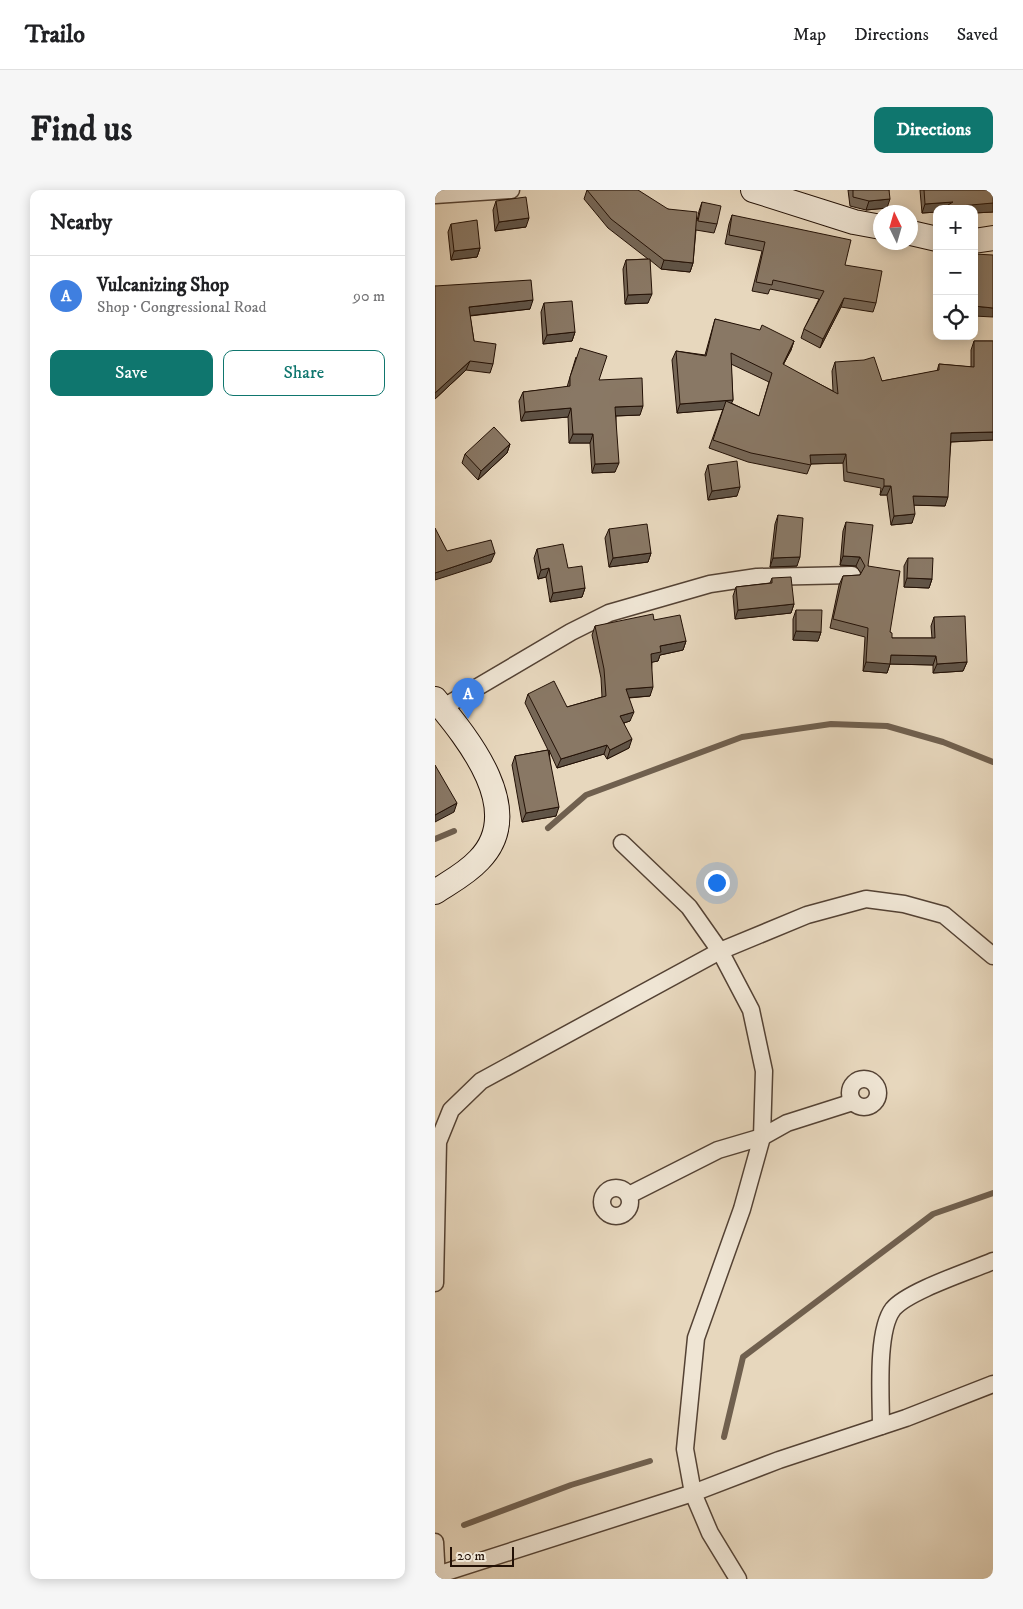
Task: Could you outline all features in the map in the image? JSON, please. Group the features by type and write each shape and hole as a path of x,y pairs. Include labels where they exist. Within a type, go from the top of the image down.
{"main road":[{"path":"753,190 854,222 873,226"},
{"path":"918,235 933,238"},
{"path":"978,241 993,238"},
{"path":"435,892 466,872 480,859 493,839 497,820 495,793 489,776 439,704"}],"street":[{"path":"435,195 511,190"},
{"path":"439,704 609,612 719,583 757,577 852,575"},
{"path":"622,843 689,906 720,951 751,1010 764,1072 762,1137 742,1209 696,1338 685,1449 693,1493 710,1533 738,1579"},
{"path":"435,1283 438,1142 451,1110 481,1081 720,951 807,915 867,900 904,904 943,915 993,956"},
{"path":"629,1195 718,1150 762,1137 787,1123 853,1102"},
{"path":"881,1426 880,1372 885,1331 893,1309 909,1297 993,1261"},
{"path":"435,1542 437,1577 693,1493 779,1460 881,1426 993,1384"}],"building":[{"path":"587,190 638,190 668,209 697,212 693,263 664,260 611,219"},
{"path":"853,190 889,190 890,199 869,201 853,197"},
{"path":"924,190 993,190 993,203 971,205 948,205 953,202 925,204"},
{"path":"526,197 529,218 499,222 496,201"},
{"path":"702,202 721,206 717,224 698,221"},
{"path":"732,215 851,240 845,265 882,271 876,303 844,298 823,339 804,329 824,291 773,280 772,285 756,282 765,242 729,235"},
{"path":"477,220 480,248 454,251 451,224"},
{"path":"978,254 993,255 993,308 978,306"},
{"path":"650,259 652,294 628,295 626,260"},
{"path":"531,280 533,300 469,307 474,341 496,344 493,364 470,361 435,393 435,286"},
{"path":"572,301 575,332 547,335 544,303"},
{"path":"715,319 760,330 762,325 794,341 783,364 838,394 835,362 864,360 874,357 882,381 939,370 939,364 974,367 974,341 993,341 993,432 951,433 948,497 913,496 915,514 894,516 891,486 884,486 884,479 847,472 846,454 810,455 811,465 751,453 713,440 726,401 759,416 772,373 731,353 733,400 680,404 676,351 706,356"},
{"path":"580,348 607,356 599,380 642,378 643,406 615,407 619,463 595,464 593,434 573,434 571,408 525,412 523,392 570,386 570,377"},
{"path":"494,427 510,444 481,471 465,454"},
{"path":"737,461 740,487 712,491 708,465"},
{"path":"778,515 803,518 800,557 773,558"},
{"path":"846,522 873,525 868,566 900,571 890,632 892,633 892,638 935,638 934,617 965,616 967,662 937,664 936,656 891,655 890,664 866,662 868,628 833,619 843,576 860,575 865,566 860,557 843,556"},
{"path":"647,524 651,553 613,558 609,529"},
{"path":"435,528 447,551 491,540 495,553 435,573"},
{"path":"563,544 568,568 582,566 585,588 553,593 549,568 541,570 537,549"},
{"path":"908,558 933,558 932,579 907,578"},
{"path":"791,577 794,604 738,610 736,587 772,583 772,578"},
{"path":"796,610 822,610 821,632 796,631"},
{"path":"653,614 654,620 680,615 686,641 660,646 661,652 651,654 653,687 626,689 634,712 620,716 632,739 610,750 607,745 561,759 528,694 554,681 567,707 606,696 604,669 595,626"},
{"path":"548,750 559,807 526,813 515,756"},
{"path":"435,765 457,803 435,815"}],"waterway":[{"path":"548,828 586,795 742,737 831,724 887,726 943,742 993,762"},
{"path":"435,839 454,831"},
{"path":"724,1437 743,1357 933,1214 993,1193"},
{"path":"464,1525 571,1485 650,1461"}],"place":[{"name":"Vulcanizing Shop","path":"468,719"}]}
